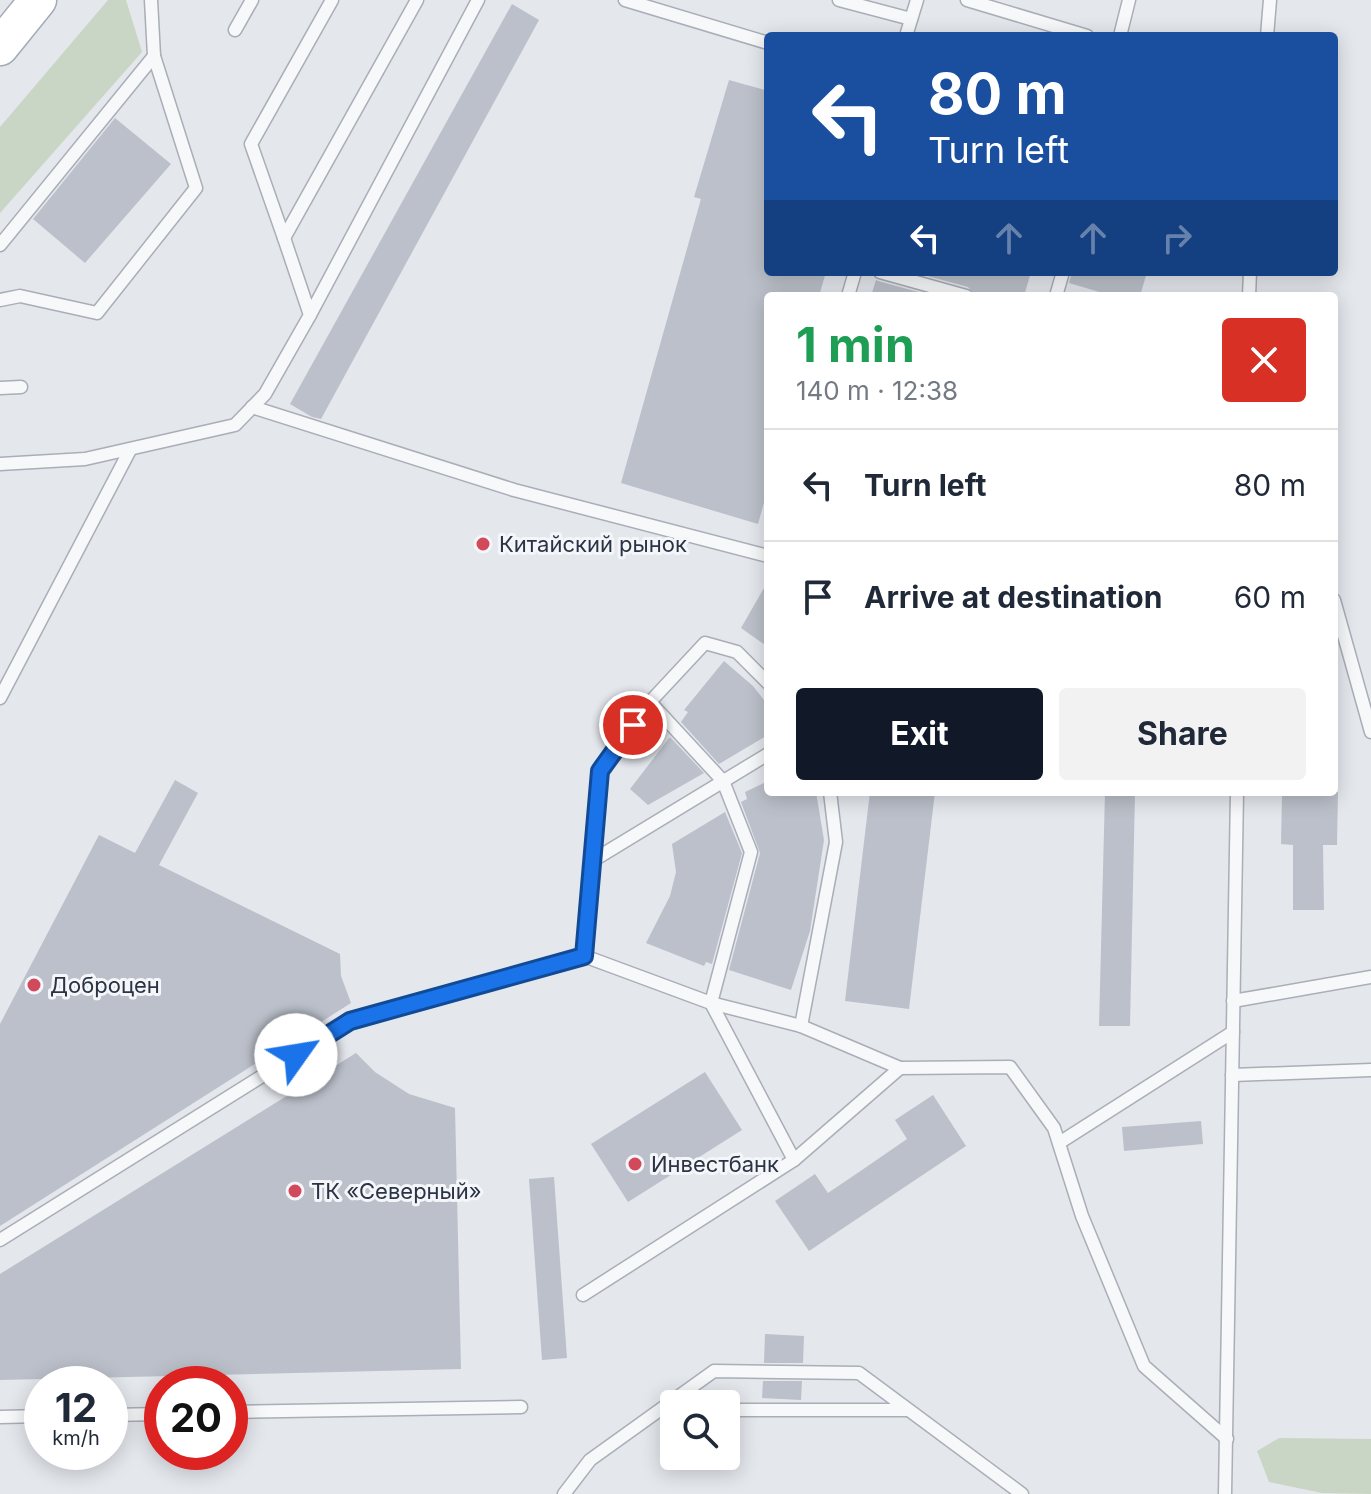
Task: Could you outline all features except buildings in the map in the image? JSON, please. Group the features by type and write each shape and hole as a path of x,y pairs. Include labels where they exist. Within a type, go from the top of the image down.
{"main road":[{"path":"0,47 38,0"}],"lane":[{"path":"0,300 20,296 97,313 196,188 154,56 151,0"},
{"path":"235,30 252,0"},
{"path":"310,315 251,144 332,0"},
{"path":"284,238 417,0"},
{"path":"0,464 85,459 235,425 265,394 478,0"},
{"path":"625,0 764,42"},
{"path":"839,0 911,19"},
{"path":"907,32 917,0"},
{"path":"967,0 1074,32"},
{"path":"1121,32 1129,0"},
{"path":"1267,32 1270,0"},
{"path":"0,245 154,56"},
{"path":"894,276 952,292"},
{"path":"0,388 21,387"},
{"path":"252,407 514,490 764,555"},
{"path":"0,698 130,450"},
{"path":"1338,614 1371,732"},
{"path":"584,956 600,771 650,702 705,643 737,652 764,679"},
{"path":"650,702 723,781 751,852 711,1003 794,1160"},
{"path":"592,861 764,756"},
{"path":"801,1026 836,842 830,796"},
{"path":"1225,1494 1237,796"},
{"path":"0,1240 350,1021 584,956 711,1003 801,1026 900,1068 1010,1067 1054,1128 1082,1216 1144,1366 1227,1439"},
{"path":"1233,1001 1371,977"},
{"path":"1059,1143 1233,1032"},
{"path":"583,1295 794,1160 900,1068"},
{"path":"1232,1075 1371,1070"},
{"path":"688,1390 714,1371 859,1373 1022,1494"},
{"path":"248,1412 521,1407"},
{"path":"564,1494 590,1460 660,1410"},
{"path":"740,1410 907,1410"},
{"path":"0,1417 24,1416"}],"green space":[{"path":"108,0 126,0 142,52 0,213 0,127"},
{"path":"1279,1438 1371,1439 1371,1494 1322,1493 1269,1482 1257,1451"}],"place":[{"name":"Китайский рынок","path":"483,544"},
{"name":"Доброцен","path":"34,985"},
{"name":"Инвестбанк","path":"635,1164"},
{"name":"ТК «Северный»","path":"295,1191"}],"route":[{"path":"296,1055 350,1021 584,956 600,771 633,725"}]}
